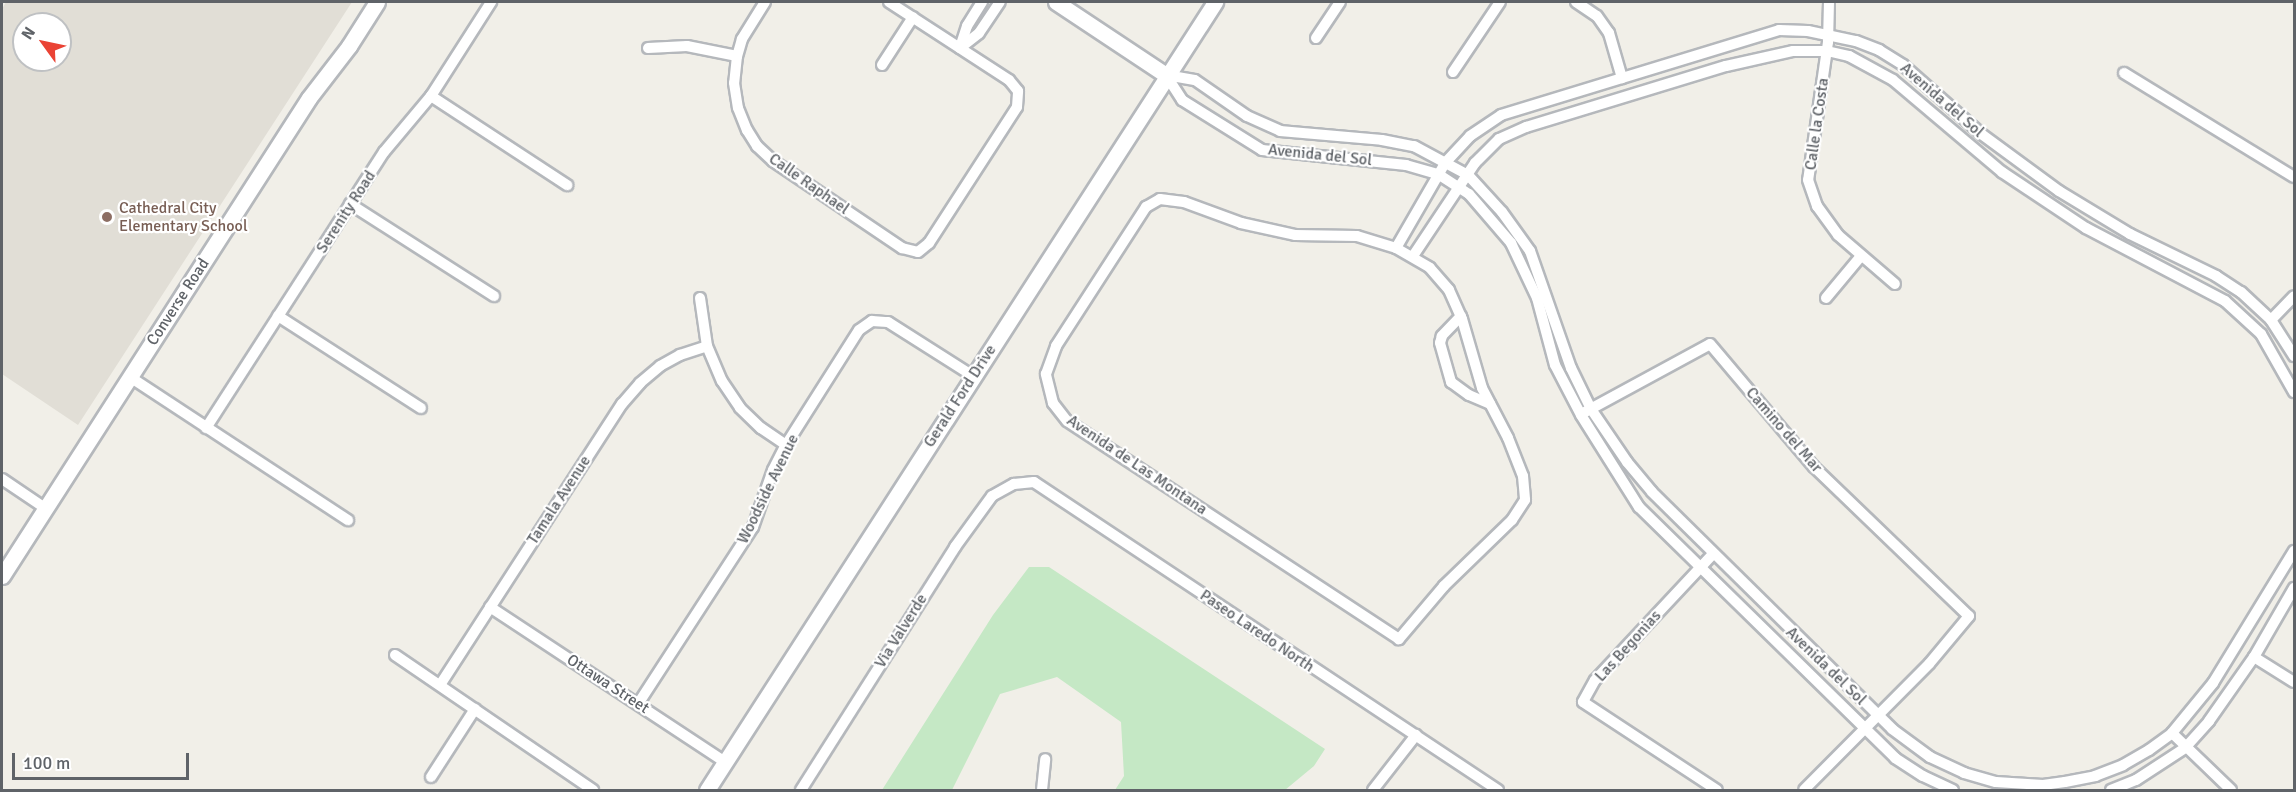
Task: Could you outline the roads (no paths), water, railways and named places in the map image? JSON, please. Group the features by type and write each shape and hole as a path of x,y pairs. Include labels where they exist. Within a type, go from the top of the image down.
{"main road":[{"name":"Converse Road","path":"2,576 309,98 349,46 377,2"},
{"path":"1056,2 1166,75"},
{"name":"Gerald Ford Drive","path":"706,790 1215,2"}],"street":[{"name":"Serenity Road","path":"206,428 351,204 398,134 431,96 491,2"},
{"name":"Calle Raphael","path":"765,2 742,39 737,56 734,83 738,108 757,146 773,161 902,248 918,252 929,243 1017,107 1018,91 1010,80 960,48"},
{"path":"889,2 960,48"},
{"path":"960,48 967,26 982,2"},
{"path":"960,48 979,33 1000,2"},
{"path":"1316,38 1340,2"},
{"path":"1453,72 1500,2"},
{"path":"1576,2 1597,16 1609,33 1622,78"},
{"name":"Calle la Costa","path":"1829,2 1827,51 1808,180 1817,206 1838,235 1895,284"},
{"path":"882,65 914,17"},
{"name":"Avenida del Sol","path":"1396,248 1445,163 1470,136 1501,115 1779,30 1828,34 1879,50 1904,65 1980,134 2026,168 2130,234 2216,276 2241,292 2271,320 2295,356"},
{"path":"648,48 687,46 737,56"},
{"name":"Avenida del Sol","path":"1413,256 1483,153 1499,139 1526,127 1726,66 1793,51 1827,51 1849,56 1893,80 2002,172 2086,228 2225,301 2261,334 2295,392"},
{"path":"2124,73 2295,177"},
{"name":"Avenida del Sol","path":"1166,75 1195,80 1247,116 1280,131 1414,146 1468,175 1502,212 1530,251 1572,368 1591,409 1627,462 1652,492 1713,554 1876,715 1930,757 1964,773 1996,782 2065,782 2095,776 2123,765 2172,733 2213,683 2295,551"},
{"name":"Avenida del Sol","path":"1166,75 1182,100 1262,150 1359,158 1406,165 1438,174 1460,187 1511,243 1537,298 1555,365 1581,415 1639,507 1895,758 1923,776 1953,790"},
{"path":"431,96 567,185"},
{"name":"Avenida de Las Montana","path":"1160,199 1184,202 1241,223 1295,235 1357,236 1396,248 1413,256 1430,268 1449,290 1461,316 1482,388 1523,476 1525,500 1512,520 1444,586 1400,639 1067,421 1053,404 1046,374 1056,346 1146,207 1160,199"},
{"path":"351,204 494,296"},
{"path":"1826,298 1862,256"},
{"path":"2271,320 2295,296"},
{"path":"700,298 707,346 722,381 740,408 761,428 786,445"},
{"path":"278,316 421,408"},
{"path":"1461,316 1442,336 1440,343 1451,382 1469,395 1490,404"},
{"name":"Woodside Avenue","path":"638,704 753,527 773,470 786,445 859,330 872,321 888,322 973,376"},
{"name":"Camino del Mar","path":"1581,415 1710,344 1814,467 1969,616 1929,664 1876,715"},
{"name":"Tamala Avenue","path":"440,685 628,397 660,366 680,355 707,346"},
{"path":"130,377 348,520"},
{"path":"2,479 45,508"},
{"name":"Paseo Laredo North","path":"1014,484 1034,482 1498,790"},
{"name":"Via Valverde","path":"801,790 955,547 992,496 1014,484"},
{"name":"Las Begonias","path":"1713,554 1595,680 1583,702 1717,790"},
{"path":"2111,790 2136,780 2185,748 2209,721 2254,657 2295,588"},
{"name":"Ottawa Street","path":"490,607 725,762"},
{"path":"395,655 593,790"},
{"path":"2254,657 2295,682"},
{"path":"431,777 476,709"},
{"path":"1804,790 1876,715"},
{"path":"2172,733 2231,790"},
{"path":"1373,790 1416,735"},
{"path":"1042,790 1045,759"},
{"path":"1958,790 1964,773"}],"place":[{"name":"Cathedral City Elementary School","path":"107,217"}]}
